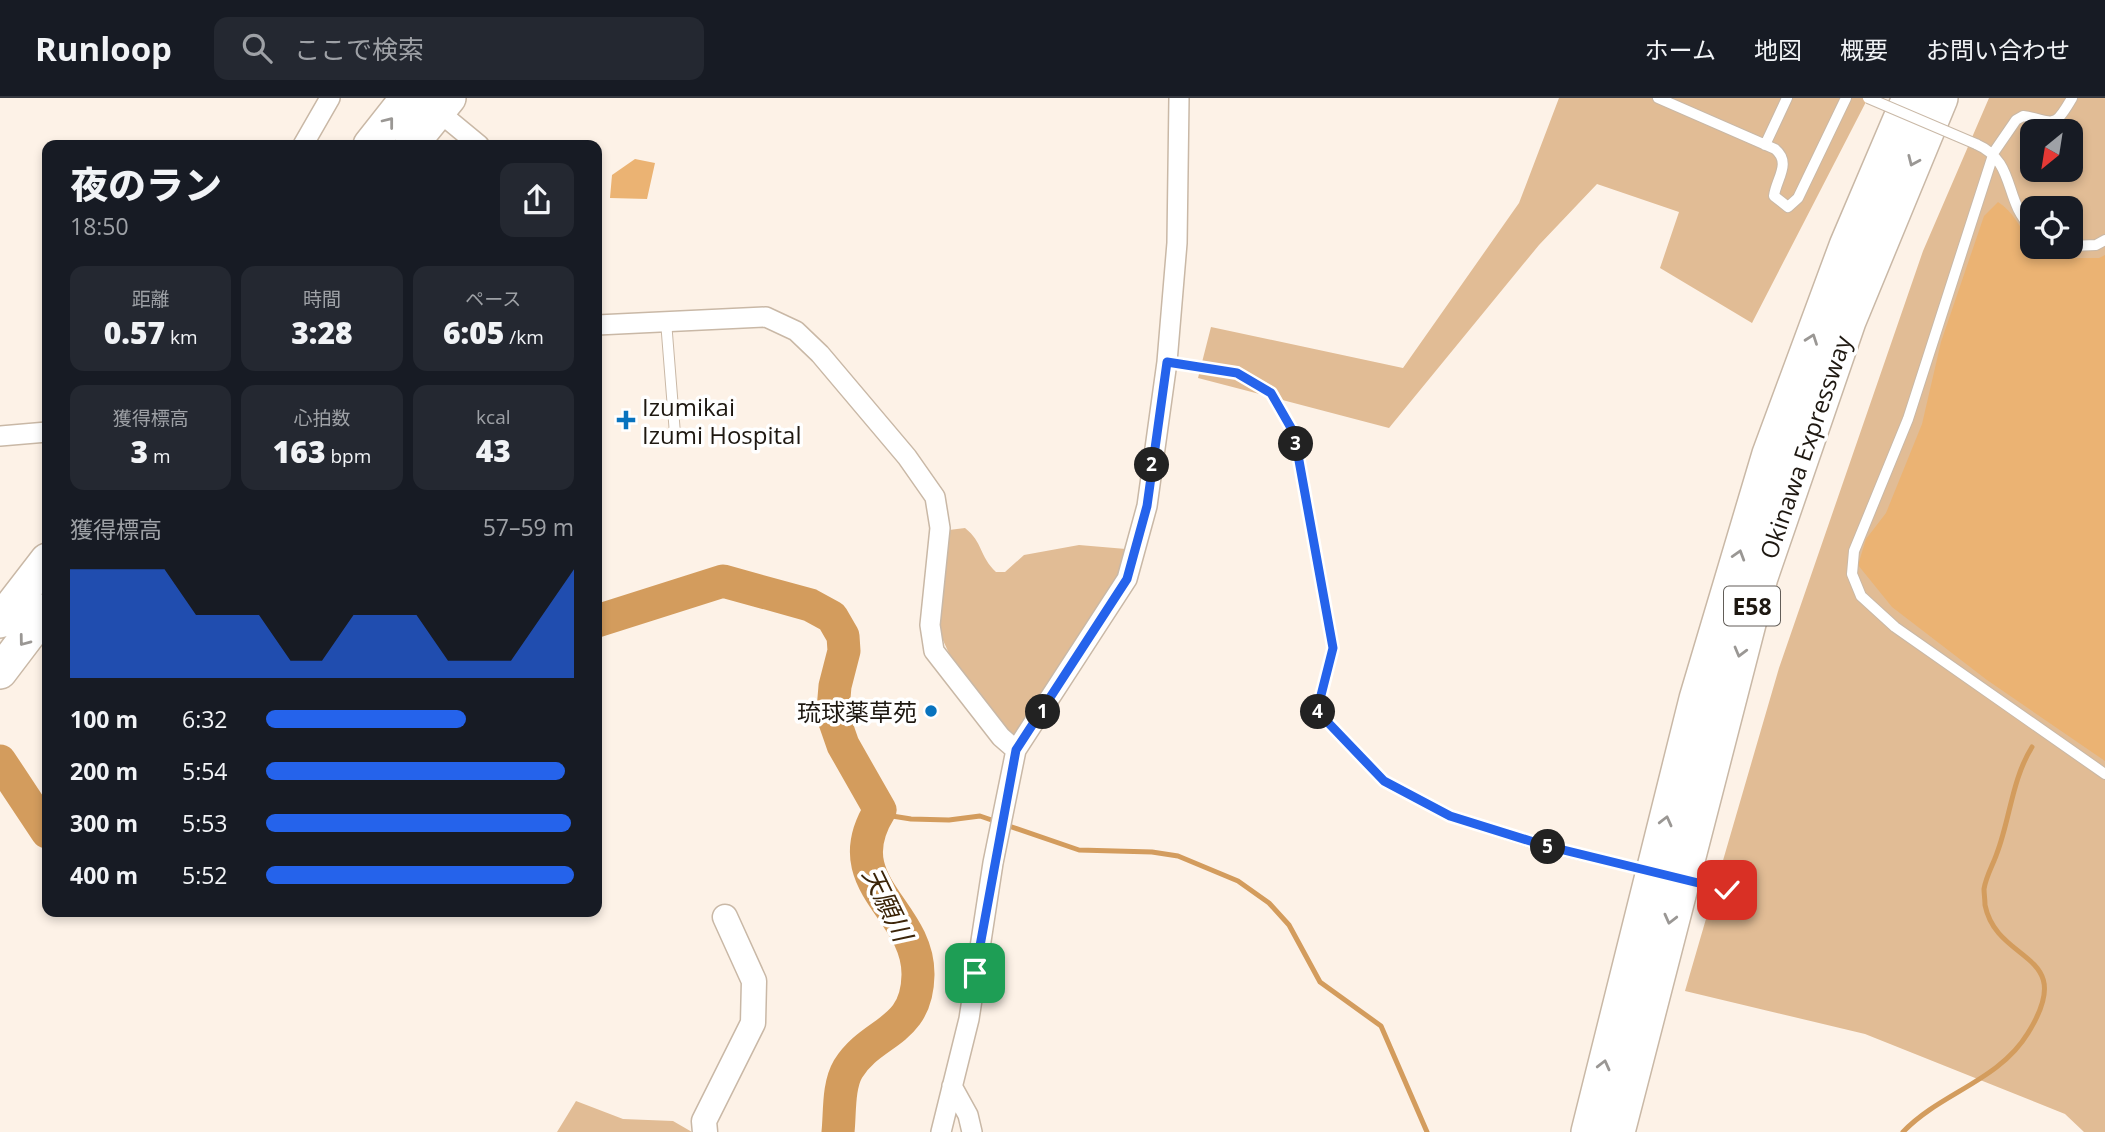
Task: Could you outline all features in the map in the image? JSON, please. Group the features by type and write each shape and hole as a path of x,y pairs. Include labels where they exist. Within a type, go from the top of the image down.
{"highway":[{"path":"374,140 407,98"},
{"name":"Okinawa Expressway","path":"1589,1132 1697,699 1770,454 1847,246 1910,98"},
{"name":"Okinawa Expressway","path":"1617,1132 1760,577 1848,321 1940,98"},
{"path":"414,140 436,102"},
{"path":"0,621 42,566"},
{"path":"0,672 42,617"}],"street":[{"path":"306,140 330,98"},
{"path":"941,1132 969,1019 993,863 1016,750 1127,579 1147,506 1167,362 1177,243 1179,98"},
{"path":"436,102 473,140"},
{"path":"602,325 766,317 796,331 820,354 906,457 935,497 940,528 930,625 934,651 1001,737 1016,750"},
{"path":"0,436 42,432"},
{"path":"705,1132 704,1121 753,1023 754,981 725,917"},
{"path":"952,1086 968,1115 972,1132"}],"lane":[{"path":"1658,98 1782,155 1784,163 1774,197 1788,207 1794,205 1846,98"},
{"path":"1765,145 1787,98"},
{"path":"1868,98 1994,152 2002,163 2011,192 2020,207"},
{"path":"2072,98 2056,121 2047,123 2023,116 2016,120 1994,152 1908,419 1854,551 1852,574 1861,596 1895,627 2105,774"},
{"path":"2083,245 2105,240"},
{"path":"666,321 675,434"},
{"path":"1167,362 1237,373 1271,393 1294,433 1333,648 1317,711 1384,781 1450,816 1543,845 1727,890"}],"shaded area":[{"path":"1559,98 1868,98 1752,323 1660,268 1679,212 1597,184 1539,245 1389,428 1198,378 1211,327 1403,368 1519,203"},
{"path":"1989,98 2105,98 2105,1132 2084,1132 2065,1114 1865,1034 1685,991 1779,668 1923,251"},
{"path":"635,159 655,163 647,199 610,198 612,175"},
{"path":"1998,202 2012,215 2020,226 2020,259 2083,259 2105,255 2105,761 1987,680 1892,607 1858,565 1866,539 1886,513 1922,424 1941,342 1984,216"},
{"path":"965,528 996,572 1005,572 1024,555 1079,545 1126,549 1119,576 1024,732 1012,735 953,662 941,636 938,620 949,530"},
{"path":"576,1101 623,1119 673,1121 692,1132 557,1132"}],"waterway":[{"name":"天願川","path":"602,619 723,581 810,605 832,617 843,636 844,651 835,686 835,722 843,745 880,810 868,836 867,858 872,877 906,932 915,952 918,975 916,994 902,1020 869,1046 848,1069 841,1091 838,1132"},
{"path":"1903,1132 1934,1107 2001,1063 2028,1033 2041,1006 2044,987 2040,972 2004,939 1992,924 1985,905 1984,891 2020,772 2032,747"},
{"name":"天願川","path":"0,761 42,824"},
{"path":"880,810 892,816 911,819 949,820 980,816 1079,850 1152,852 1178,856 1238,881 1269,903 1289,925 1320,982 1381,1026 1427,1132"}],"place":[{"name":"Izumikai Izumi Hospital","path":"626,420"},
{"name":"琉球薬草苑","path":"931,711"}],"route":[{"path":"975,973 993,863 1016,750 1028,736 1127,579 1147,506 1167,362 1237,373 1271,393 1294,433 1333,648 1317,711 1384,781 1450,816 1543,845 1727,890"}]}
